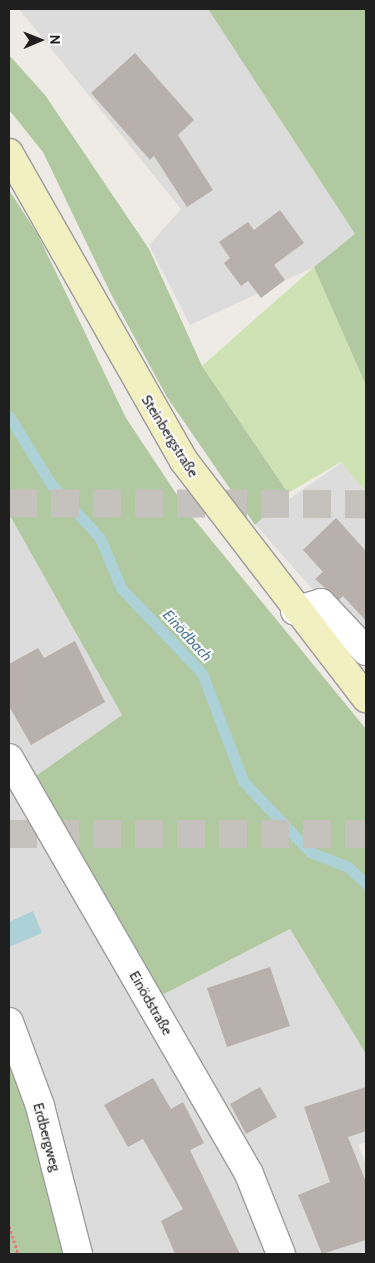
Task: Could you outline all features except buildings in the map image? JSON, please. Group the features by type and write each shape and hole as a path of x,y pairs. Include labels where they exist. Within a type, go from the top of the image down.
{"main road":[{"name":"Steinbergstraße","path":"9,153 184,461 295,611 366,698"}],"street":[{"path":"295,611 321,603 366,651"},
{"name":"Einödstraße","path":"9,758 249,1174 281,1254"},
{"name":"Erdbergweg","path":"9,1022 40,1106 78,1254"}],"path":[{"path":"9,1226 18,1254"}],"shaded area":[{"path":"19,9 208,9 355,234 314,267 190,325 149,245 181,209"},
{"path":"366,446 366,650 254,523"},
{"path":"9,514 122,715 33,778 162,995 290,929 366,1054 366,1142 358,1145 366,1164 366,1254 68,1254 9,1051"}],"green space":[{"path":"208,9 366,9 366,385 314,267 355,234"},
{"path":"9,55 45,95 149,249 202,366 288,493 255,525 167,397 112,296 43,152 9,110"},
{"path":"9,190 38,235 126,418 189,513 366,729 366,1054 290,929 162,995 33,778 122,715 9,514"},
{"path":"314,267 366,357 366,492 341,462 288,493 202,366"},
{"path":"9,1051 31,1110 68,1254 9,1254"}],"water":[{"path":"33,911 42,933 9,947 9,922"}],"waterway":[{"name":"Einödbach","path":"9,416 51,484 100,538 121,588 202,673 243,781 310,852 347,866 366,884"}],"tunnel":[{"path":"9,503 366,504"},
{"path":"9,834 366,834"}]}
